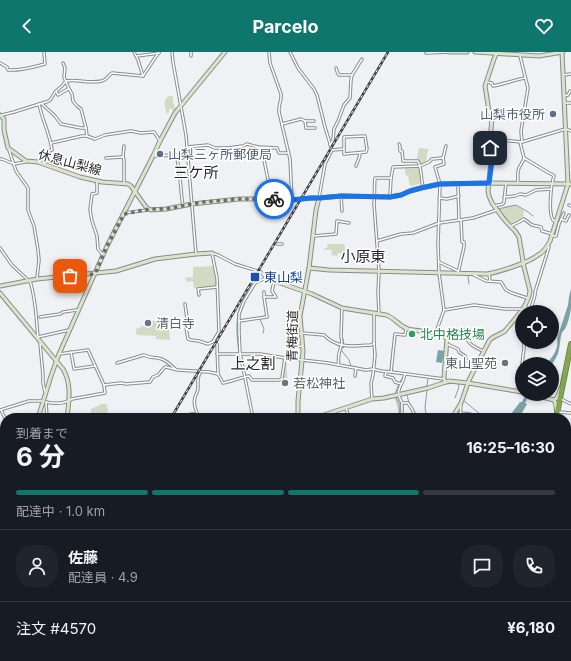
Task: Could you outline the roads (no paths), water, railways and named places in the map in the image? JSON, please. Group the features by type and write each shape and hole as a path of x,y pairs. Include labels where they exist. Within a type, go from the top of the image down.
{"highway":[{"path":"557,412 571,344"}],"street":[{"path":"0,62 8,70 20,70 36,67 45,64 44,52"},
{"path":"134,52 143,76"},
{"path":"172,52 187,146 196,254"},
{"path":"40,413 59,354 103,255 160,141 175,113 225,52"},
{"path":"269,52 270,63 281,94 279,112 290,158 292,200"},
{"path":"290,52 298,68 317,95 332,150 325,164 319,198"},
{"path":"426,53 467,52"},
{"path":"475,52 497,52 539,56 562,52 569,184 548,246 549,247 532,304"},
{"path":"497,52 485,88 492,119 490,139 492,161 489,196 494,206 519,237 530,291 526,305"},
{"path":"136,56 159,53"},
{"path":"143,76 159,53"},
{"path":"518,183 518,170 524,160 521,130 528,88 519,55"},
{"path":"330,145 333,140 334,129 344,106 350,98 352,75 362,60"},
{"path":"63,63 65,68 64,77 72,94 73,101 76,106 81,109 87,136"},
{"path":"336,68 339,75 352,75"},
{"path":"0,115 51,100 56,91 66,81 101,81 105,80 112,73 143,76"},
{"path":"563,75 571,74"},
{"path":"486,82 492,83 493,86 525,78"},
{"path":"56,91 58,95 69,89"},
{"path":"564,96 568,95 571,91"},
{"path":"565,103 571,103"},
{"path":"40,104 55,116 61,124 86,128"},
{"path":"40,104 40,111 45,123 52,150 46,152 44,164"},
{"path":"0,115 4,119 4,130 8,148 16,171 29,191 28,210 34,226 38,250 37,279"},
{"path":"282,124 302,120 314,121"},
{"path":"306,121 306,128 315,128"},
{"path":"490,139 521,142 566,129 571,131"},
{"path":"51,143 87,136 95,139 105,135 134,131 140,133 154,132 160,141"},
{"path":"365,136 367,149 366,152 360,153 344,154 344,137 365,136"},
{"path":"187,146 208,145 215,148 228,148 247,144 258,147 277,148 280,153 288,152"},
{"path":"399,144 400,151 402,151 403,162 418,161 423,188"},
{"path":"124,146 124,183 131,186 149,209"},
{"path":"435,332 444,310 439,273 440,184 435,167 444,164 443,158 446,146"},
{"path":"258,147 264,160 272,199"},
{"name":"休息山梨線","path":"8,148 27,161 44,164 80,177 97,181 124,183"},
{"path":"332,150 344,150"},
{"path":"356,166 360,153"},
{"path":"176,155 179,163 183,206"},
{"path":"153,156 187,155"},
{"path":"106,158 123,157"},
{"path":"390,197 393,167 420,166 432,159 443,158"},
{"path":"524,158 549,174 553,174 550,204 552,218 556,221"},
{"path":"0,159 14,164 27,161"},
{"path":"568,178 570,173"},
{"path":"379,314 379,271 374,186 375,178 391,178"},
{"path":"97,181 97,193 92,194 90,210 97,236 98,249 103,255"},
{"path":"458,272 464,247 464,242 462,242 461,238 458,187 460,183"},
{"path":"494,206 503,204 506,183"},
{"path":"124,214 149,209 162,209 239,199 292,200 341,196 390,197 440,184 569,184"},
{"path":"504,197 520,194 526,195 536,190 552,189"},
{"path":"341,196 342,211"},
{"path":"439,198 447,199 459,196"},
{"name":"青梅街道","path":"298,413 303,346 300,316 309,268 316,210 319,198"},
{"path":"377,241 401,234 413,233 439,223 481,216 498,210"},
{"path":"510,226 524,220 532,225 541,227 542,231 556,236 564,213"},
{"path":"561,219 566,221 569,216"},
{"path":"314,236 336,234 337,221 349,223"},
{"path":"277,244 282,244"},
{"path":"309,268 439,273 458,272 473,274 489,273 508,268 537,257 548,246"},
{"path":"0,248 7,259 29,280 32,286 45,394"},
{"path":"185,304 188,339 199,340 208,344 214,340 219,332 218,278 212,253"},
{"path":"0,286 29,280 116,271 155,259 212,253 235,264 261,272 266,278 305,291 342,308 392,317 406,329 435,332 447,337"},
{"path":"439,262 458,272"},
{"path":"489,273 490,281"},
{"path":"473,274 486,281 501,282 506,290 528,298"},
{"path":"252,413 240,353 240,311 255,283 266,278"},
{"path":"264,297 276,297 272,291 274,281"},
{"path":"199,295 198,289 217,287"},
{"path":"239,321 266,317 264,292"},
{"path":"0,293 38,338 67,376 69,385 68,413"},
{"path":"444,310 474,305 505,309 515,308"},
{"path":"338,365 339,354 343,346 341,337 342,308"},
{"path":"40,317 79,310"},
{"path":"372,399 371,383 375,355 374,313"},
{"path":"455,413 490,339 501,334 515,318"},
{"path":"38,338 71,329"},
{"path":"391,372 395,334 405,336 406,329"},
{"path":"447,337 449,334 460,334 463,330 464,336 468,342 484,351"},
{"path":"302,333 324,335 328,340 343,346 371,345 374,343"},
{"path":"445,380 447,337"},
{"path":"214,340 217,344 218,374 223,383 249,376 252,380 280,380 282,378 285,358"},
{"path":"447,344 458,349 458,352 465,356 466,360 476,367"},
{"path":"288,346 303,346"},
{"path":"1,410 29,401 56,403 105,393 104,385 88,350 59,354"},
{"path":"71,352 74,369 95,366"},
{"path":"217,354 260,354 368,370 373,369 515,391"},
{"path":"117,363 144,355 149,358 159,358 168,362 175,369"},
{"path":"104,385 150,382 153,377 158,375 165,367 218,374"},
{"path":"355,376 356,368"},
{"path":"386,371 385,376 393,378 395,382 401,384"},
{"path":"197,413 194,405 194,398 198,390 197,377 201,372"},
{"path":"402,413 402,403 398,395 398,391 405,374"},
{"path":"333,413 372,399 428,388 445,380"},
{"path":"559,393 562,386"},
{"path":"560,398 571,404"},
{"path":"44,401 46,413"},
{"path":"555,401 557,412 571,413"},
{"path":"402,403 408,403 414,413"},
{"path":"460,413 461,403"},
{"path":"346,408 348,413"}],"water":[{"path":"571,289 571,308 567,325 562,332 559,352 556,357 552,357 556,349 559,349 559,333"},
{"path":"438,350 444,351 442,363 436,362"},
{"path":"526,401 525,403 527,404 522,413 512,413 520,402"}],"waterway":[{"path":"498,209 516,205 533,216"},
{"path":"468,276 469,284"},
{"path":"239,352 237,323 240,307"},
{"path":"263,333 264,329 259,317 265,316"},
{"path":"342,349 344,347 343,339"},
{"path":"390,371 393,344"},
{"path":"339,347 349,360 351,366 364,369"},
{"path":"374,370 379,371"},
{"path":"400,382 404,375"},
{"path":"416,376 440,379"},
{"path":"427,386 428,378"},
{"path":"445,384 455,383"},
{"path":"455,398 459,387 458,384"},
{"path":"395,394 398,386"},
{"path":"426,413 425,408 427,390"},
{"path":"407,395 409,403"},
{"path":"396,398 399,404 400,413"},
{"path":"464,401 479,413"},
{"path":"411,406 414,413"}],"railway":[{"path":"174,413 388,52"}],"place":[{"name":"山梨市役所","path":"553,114"},
{"name":"山梨三ヶ所郵便局","path":"160,154"},
{"name":"東山梨","path":"255,277"},
{"name":"清白寺","path":"148,323"},
{"name":"北中格技場","path":"412,334"},
{"name":"東山聖苑","path":"505,363"},
{"name":"若松神社","path":"285,383"}],"district":[{"name":"三ケ所","path":"196,173"},
{"name":"小原東","path":"363,257"},
{"name":"上之割","path":"253,364"}]}
